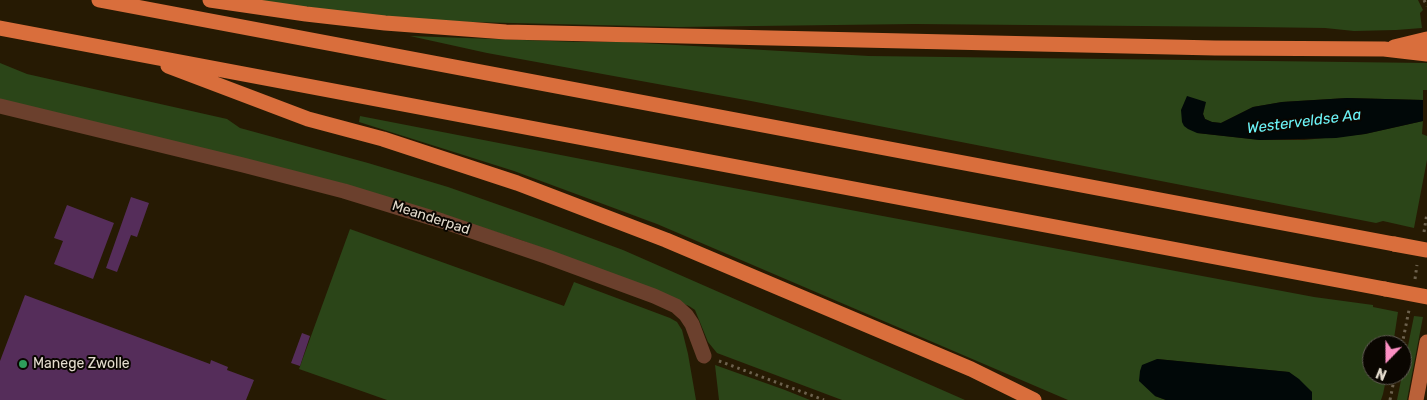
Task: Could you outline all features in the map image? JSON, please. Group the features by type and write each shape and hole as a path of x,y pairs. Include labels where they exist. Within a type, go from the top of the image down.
{"highway":[{"path":"99,0 1427,250"},
{"path":"210,0 385,23 506,32 1215,48 1384,49 1427,54"},
{"path":"0,28 1427,297"},
{"path":"1384,49 1427,39"},
{"path":"129,52 308,119 383,139 517,183 647,232 971,369 1034,400"}],"main road":[{"path":"1416,400 1427,342"}],"street":[{"name":"Meanderpad","path":"0,106 234,162 344,191 442,221 548,257 676,306 692,324 704,356"}],"path":[{"path":"1424,0 1427,6"},
{"path":"704,356 824,400"},
{"path":"1390,400 1393,385"}],"green space":[{"path":"236,0 1418,0 1423,10 1420,13 1422,28 1354,31 1325,28 914,24 678,27 429,21"},
{"path":"410,36 624,42 869,56 1427,63 1427,90 1423,90 1423,100 1347,98 1282,102 1253,107 1221,123 1205,119 1203,114 1206,102 1197,133 1260,140 1304,140 1365,134 1423,121 1422,134 1427,136 1427,160 1414,228 1383,221 1376,223 751,101 487,53"},
{"path":"0,63 27,74 227,119 240,128 448,187 623,250 965,400 842,400 717,353 708,342 695,310 689,306 521,240 395,200 0,100"},
{"path":"360,116 1314,297 1373,305 1373,307 1398,312 1395,335 1362,335 1362,385 1385,385 1383,394 1381,400 1312,400 1312,392 1289,372 1157,359 1155,396 1166,400 1068,400 657,224 514,171 359,122"},
{"path":"350,229 564,306 574,282 670,318 677,322 682,330 696,400 387,400 299,369"},
{"path":"1414,316 1423,317 1412,374 1412,335 1410,335"},
{"path":"715,365 785,390 810,400 719,400"},
{"path":"1400,385 1410,385 1407,400 1397,400"}],"water":[{"name":"Westerveldse Aa","path":"1187,96 1206,102 1203,114 1205,119 1221,123 1253,107 1282,102 1347,98 1423,100 1423,121 1365,134 1336,138 1260,140 1197,133 1188,129 1182,122 1181,110"},
{"path":"1157,359 1289,372 1312,392 1312,400 1166,400 1155,396 1139,381 1142,365"}],"building":[{"path":"131,197 149,203 137,237 131,235 117,272 106,268"},
{"path":"67,205 114,223 93,279 54,264 63,241 54,238"},
{"path":"25,295 210,364 211,360 228,367 227,370 254,380 246,400 0,400 0,361"},
{"path":"302,333 310,336 300,366 291,363"}],"place":[{"name":"Manege Zwolle","path":"23,364"}]}
